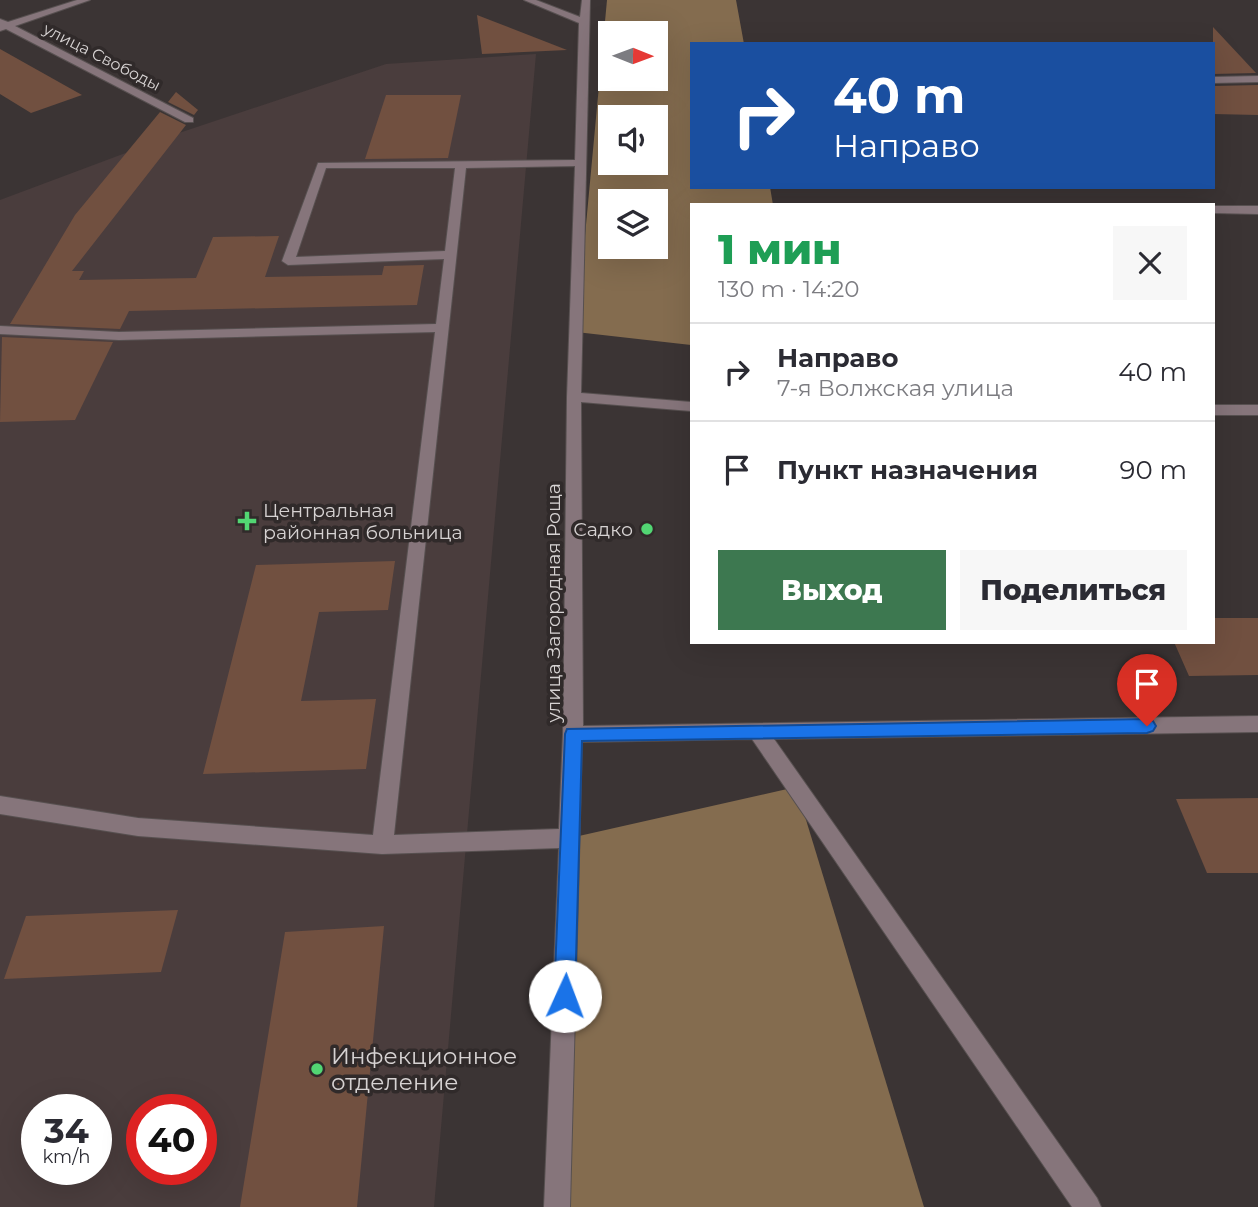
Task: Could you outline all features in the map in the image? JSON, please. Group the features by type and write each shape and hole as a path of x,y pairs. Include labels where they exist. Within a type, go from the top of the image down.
{"street":[{"path":"2,25 86,0"},
{"path":"528,0 584,22"},
{"name":"улица Загородная Роща","path":"557,1207 573,734 574,397 586,0"},
{"name":"улица Свободы","path":"2,25 189,120"},
{"path":"1215,80 1258,79"},
{"path":"451,255 288,261 322,165 580,163"},
{"path":"382,845 461,165"},
{"path":"1215,210 1258,209"},
{"path":"0,330 119,336 442,328"},
{"path":"574,397 690,406"},
{"path":"1215,410 1258,410"},
{"path":"573,734 1258,724"},
{"path":"758,732 1088,1207"},
{"path":"0,805 138,827 382,845 570,838"}],"shaded area":[{"path":"607,0 736,0 744,42 690,42 690,189 770,189 773,203 690,203 690,345 576,332 599,91 668,91 668,21 605,21"},
{"name":"Центральная районная больница","path":"536,54 434,1207 0,1207 0,200 179,133 386,64"},
{"path":"796,787 924,1207 557,1207 570,838"}],"building":[{"path":"477,15 567,50 482,54"},
{"path":"1213,27 1256,73 1215,74"},
{"path":"0,49 82,95 31,113 0,94"},
{"path":"1258,85 1258,115 1215,114 1215,86"},
{"path":"176,92 198,110 194,115 168,102"},
{"path":"386,95 461,95 448,158 365,159"},
{"path":"160,112 186,125 72,271 84,271 79,280 196,278 213,237 279,236 265,277 382,275 384,266 424,265 417,305 129,311 120,329 10,324 75,215"},
{"path":"2,337 113,342 75,420 0,422"},
{"path":"395,561 388,610 319,612 301,701 376,699 366,769 203,774 256,565"},
{"path":"1215,618 1258,618 1258,675 1189,676 1175,644 1215,644"},
{"path":"1258,798 1258,873 1207,873 1176,799"},
{"path":"178,910 161,972 4,979 26,916"},
{"name":"Инфекционное отделение","path":"384,926 357,1207 240,1207 285,932"}],"place":[{"name":"Центральная районная больница","path":"247,521"},
{"name":"Садко","path":"647,529"},
{"name":"Инфекционное отделение","path":"317,1069"}],"route":[{"path":"565,996 573,734 1147,726"}]}
